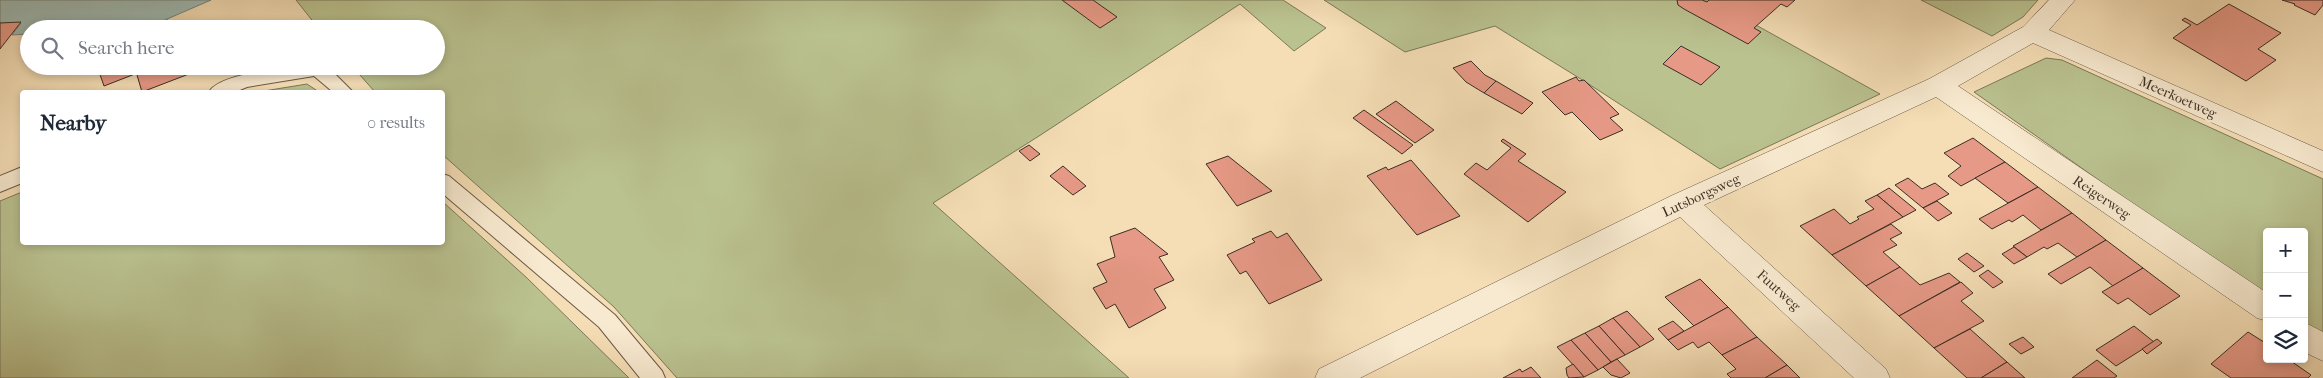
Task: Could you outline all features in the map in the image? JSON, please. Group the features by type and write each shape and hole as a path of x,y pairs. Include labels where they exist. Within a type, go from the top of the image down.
{"street":[{"name":"Lutsborgsweg","path":"1330,378 1370,370 1683,203 1938,84 2032,33 2063,0"},
{"name":"Meerkoetweg","path":"2032,33 2323,162"},
{"name":"Reigerweg","path":"1938,84 2263,307"},
{"name":"Fuutweg","path":"1683,203 1875,378"},
{"path":"2308,338 2323,348"}],"lane":[{"path":"223,90 244,81 278,75"},
{"path":"326,75 342,90"},
{"path":"0,184 20,176"},
{"path":"445,184 608,321 654,378"}],"green space":[{"path":"296,0 1283,0 1326,28 1294,51 1240,4 933,203 1129,378 677,378 614,307 445,157 445,90 373,90 360,75 445,75 445,20 312,20"},
{"path":"1324,0 1711,0 1880,94 1720,169 1495,26 1405,52"},
{"path":"1921,0 2038,0 2023,17 1992,36"},
{"path":"2046,58 2062,60 2323,179 2323,337 2308,328 2308,228 2263,228 2263,296 1974,92"},
{"path":"307,84 316,90 270,90"},
{"path":"20,193 20,245 445,245 445,204 527,278 629,378 0,378 0,201"}],"water":[{"path":"0,0 211,0 165,20 20,20 20,23 0,23"},
{"path":"20,24 20,35 12,35"}],"building":[{"path":"1062,0 1093,0 1117,17 1100,28"},
{"path":"1677,0 1702,0 1707,2 1709,0 1795,0 1787,7 1781,4 1754,28 1761,32 1748,44 1684,9 1678,5"},
{"path":"2282,0 2323,0 2323,5 2315,15 2295,4"},
{"path":"2229,4 2281,33 2258,49 2276,60 2246,81 2173,38 2191,25 2182,20 2185,18 2197,25"},
{"path":"20,22 0,49 0,23"},
{"path":"1681,46 1720,67 1701,85 1663,64"},
{"path":"1471,61 1485,75 1496,81 1484,93 1466,82 1453,68"},
{"path":"100,75 132,75 104,86"},
{"path":"137,75 186,75 147,90 141,90"},
{"path":"1576,77 1579,81 1584,80 1619,114 1610,118 1623,130 1600,140 1572,112 1565,115 1542,92"},
{"path":"1496,81 1533,103 1522,114 1484,93"},
{"path":"1396,101 1434,130 1415,143 1376,114"},
{"path":"1364,110 1413,145 1402,154 1353,118"},
{"path":"1973,138 2005,162 1961,186 1948,176 1961,166 1944,153"},
{"path":"1503,139 1526,154 1518,161 1566,192 1528,222 1464,174 1476,163 1487,170 1511,148 1501,141"},
{"path":"1029,145 1040,154 1030,161 1019,151"},
{"path":"1228,156 1272,191 1237,206 1206,164"},
{"path":"1411,160 1460,216 1417,235 1367,176 1386,167 1388,170"},
{"path":"2005,162 2038,187 2008,203 1975,178"},
{"path":"1063,166 1086,186 1073,195 1050,176"},
{"path":"1908,178 1922,189 1935,183 1949,194 1923,208 1895,185"},
{"path":"2038,187 2072,213 2041,230 2023,215 2012,222 2009,220 1992,229 1979,219"},
{"path":"1889,188 1916,210 1903,217 1877,195"},
{"path":"1877,195 1903,217 1832,255 1800,226 1834,209 1850,224 1859,219 1857,217 1874,209 1865,201"},
{"path":"1937,201 1952,213 1938,221 1923,208"},
{"path":"2072,213 2106,240 2077,257 2058,243 2047,249 2044,247 2027,257 2013,246"},
{"path":"1891,224 1902,233 1890,239 1897,245 1883,252 1900,267 1866,286 1832,255"},
{"path":"1135,228 1168,254 1159,257 1174,280 1154,289 1166,308 1129,328 1115,304 1106,309 1093,288 1107,282 1097,264 1115,257 1110,237"},
{"path":"1271,231 1277,238 1287,233 1322,280 1269,304 1246,271 1240,274 1227,255 1255,242 1252,239"},
{"path":"2106,240 2143,268 2113,286 2090,267 2061,284 2048,274"},
{"path":"2014,247 2027,257 2014,264 2002,254"},
{"path":"1967,253 1984,266 1974,272 1958,259"},
{"path":"1900,267 1920,285 1949,273 1960,282 1899,316 1866,286"},
{"path":"2143,268 2180,296 2150,315 2128,298 2118,304 2102,292"},
{"path":"1988,270 2003,282 1993,288 1979,276"},
{"path":"1700,279 1728,307 1694,326 1665,297"},
{"path":"1961,282 1973,293 1961,301 1984,321 1934,348 1899,316"},
{"path":"1728,307 1757,337 1722,355 1709,342 1698,348 1693,342 1678,350 1668,340"},
{"path":"1627,311 1654,339 1640,347 1613,318"},
{"path":"1613,318 1640,347 1625,355 1599,326"},
{"path":"1673,321 1684,331 1668,340 1658,329"},
{"path":"1599,326 1625,355 1611,362 1585,333"},
{"path":"2134,326 2154,342 2116,366 2096,350"},
{"path":"1970,329 2007,362 1981,378 1967,378 1934,348"},
{"path":"2248,332 2263,341 2263,363 2294,363 2311,375 2308,378 2231,378 2211,364"},
{"path":"1585,333 1611,362 1598,370 1571,340"},
{"path":"1757,337 1787,365 1765,378 1731,378 1727,374 1736,369 1722,355"},
{"path":"2023,337 2034,347 2021,354 2009,344"},
{"path":"2157,339 2162,343 2147,354 2142,349"},
{"path":"1571,340 1598,370 1584,377 1557,347"},
{"path":"1617,359 1630,373 1621,378 1611,375 1603,367"},
{"path":"2097,360 2117,376 2114,378 2072,378"},
{"path":"2007,362 2025,378 1981,378"},
{"path":"1573,364 1584,377 1569,378 1566,368"},
{"path":"1787,365 1800,378 1765,378"},
{"path":"1531,367 1541,378 1503,378 1520,369 1522,372"}]}
